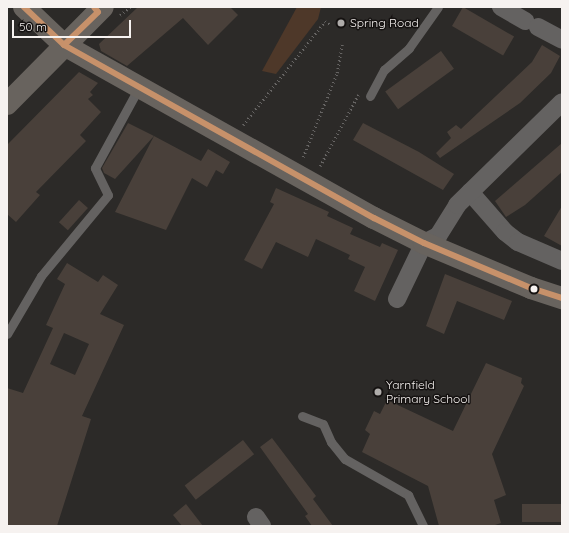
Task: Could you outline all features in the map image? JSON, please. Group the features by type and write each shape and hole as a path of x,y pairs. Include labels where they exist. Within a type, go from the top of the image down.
{"street":[{"path":"24,7 64,45 138,89 278,165 424,243 531,288 562,298"},
{"path":"501,7 562,40"},
{"path":"7,104 99,9"},
{"path":"397,299 424,243 438,236 457,205 562,102"},
{"path":"470,192 505,232 518,242 562,261"}],"lane":[{"path":"370,96 384,70 409,48 438,7"},
{"path":"7,334 41,276 108,195 95,168 138,89"},
{"path":"302,416 323,424 331,442 345,459 408,495 423,526"}],"path":[{"path":"239,143 260,101 325,21 332,25"},
{"path":"297,175 337,73 342,44"}],"shaded area":[{"path":"297,7 321,7 318,19 276,74 262,71"}],"building":[{"path":"138,7 230,7 238,15 208,45 183,18 127,66 101,51 99,44"},
{"path":"463,7 514,36 503,56 452,26"},
{"path":"542,45 560,56 551,73 520,103 440,158 436,153 451,138 447,132 456,125 461,129 532,62"},
{"path":"441,51 454,69 398,109 385,92"},
{"path":"79,72 98,83 90,92 93,95 88,99 101,112 80,135 86,141 36,192 40,195 16,222 7,214 7,145"},
{"path":"128,123 154,136 115,179 104,173 102,168"},
{"path":"363,123 419,152 454,174 443,190 353,140"},
{"path":"154,136 201,161 208,149 230,162 223,174 216,170 207,187 192,178 166,230 115,212"},
{"path":"562,143 562,172 525,205 506,217 495,201"},
{"path":"276,188 329,212 327,216 353,228 350,234 380,247 382,243 398,250 375,301 354,291 365,267 348,259 350,255 316,239 308,257 276,242 262,269 244,260 274,204 270,202"},
{"path":"79,200 88,208 68,230 59,222"},
{"path":"562,206 562,246 544,236"},
{"path":"67,263 98,282 103,275 118,285 100,314 124,325 82,416 91,419 57,526 7,526 7,388 23,393 53,328 46,325 65,284 57,279","holes":["64,333 89,344 75,375 50,364"]},
{"path":"445,274 512,301 504,320 457,301 444,334 426,326"},
{"path":"486,363 522,378 521,383 524,386 492,454 506,495 494,500 501,523 492,526 439,526 428,486 362,452 370,434 365,430 374,411 380,414 387,400 453,431"},
{"path":"272,438 316,496 313,499 333,526 312,526 305,516 308,514 260,447"},
{"path":"243,440 254,454 196,500 185,486"},
{"path":"186,504 203,526 182,526 173,515"},
{"path":"522,504 562,504 562,522 522,522"}],"transit line":[{"path":"24,7 64,45 374,218 424,243 531,288 562,298"},
{"path":"64,45 98,12 94,7"}],"place":[{"name":"Spring Road","path":"341,23"},
{"name":"Yarnfield Primary School","path":"378,392"}]}
